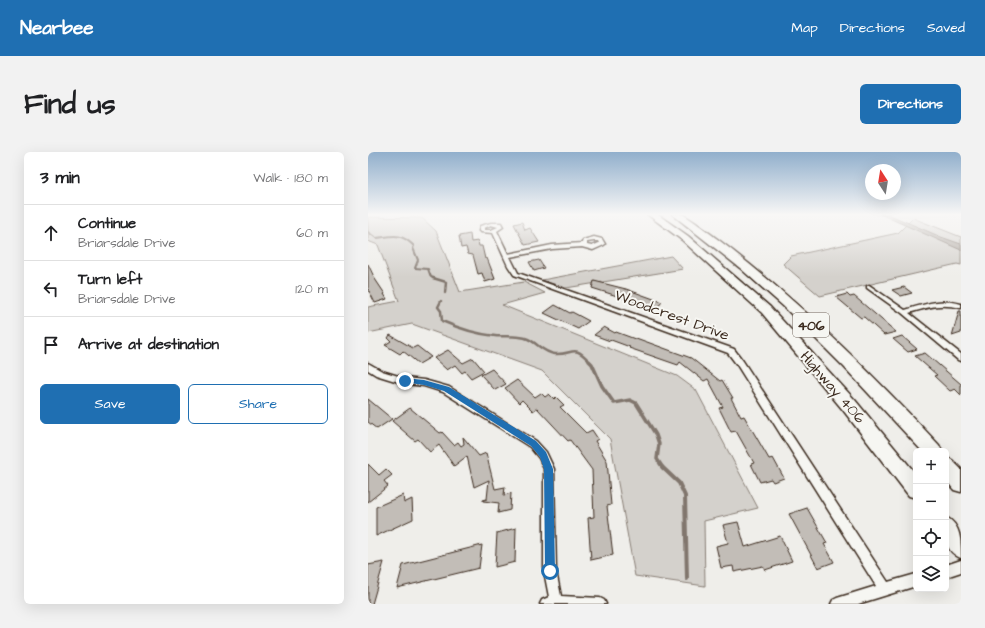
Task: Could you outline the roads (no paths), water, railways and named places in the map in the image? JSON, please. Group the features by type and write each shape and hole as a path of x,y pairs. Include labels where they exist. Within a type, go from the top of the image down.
{"highway":[{"name":"Highway 406","path":"681,235 715,263 766,310 849,405 913,485"},
{"name":"Highway 406","path":"707,235 747,267 806,320 897,410 930,448"},
{"path":"949,469 961,483"},
{"path":"949,531 961,547"}],"street":[{"name":"Woodcrest Drive","path":"497,235 510,266 516,274 731,351 740,362 886,590"},
{"path":"507,256 552,247 583,244"},
{"path":"869,287 904,312 961,358"},
{"path":"904,312 940,302 949,302 961,306"},
{"path":"368,367 405,381 424,382 446,389 533,444 544,455 548,469 551,603 600,604"},
{"path":"949,570 961,566"},
{"path":"837,604 913,581"}],"waterway":[{"path":"372,235 376,238 396,236 405,239 414,246 413,248 418,260 415,268 428,269 431,277 435,279"},
{"path":"435,279 446,282 445,293"},
{"path":"441,301 438,307 441,311 442,321 448,324 481,334 524,338 544,350 555,354 576,351 584,356 592,364 602,386 614,403 630,400 636,403 656,435 659,444 657,459 663,468"},
{"path":"663,468 679,483 685,496 687,579"}]}
